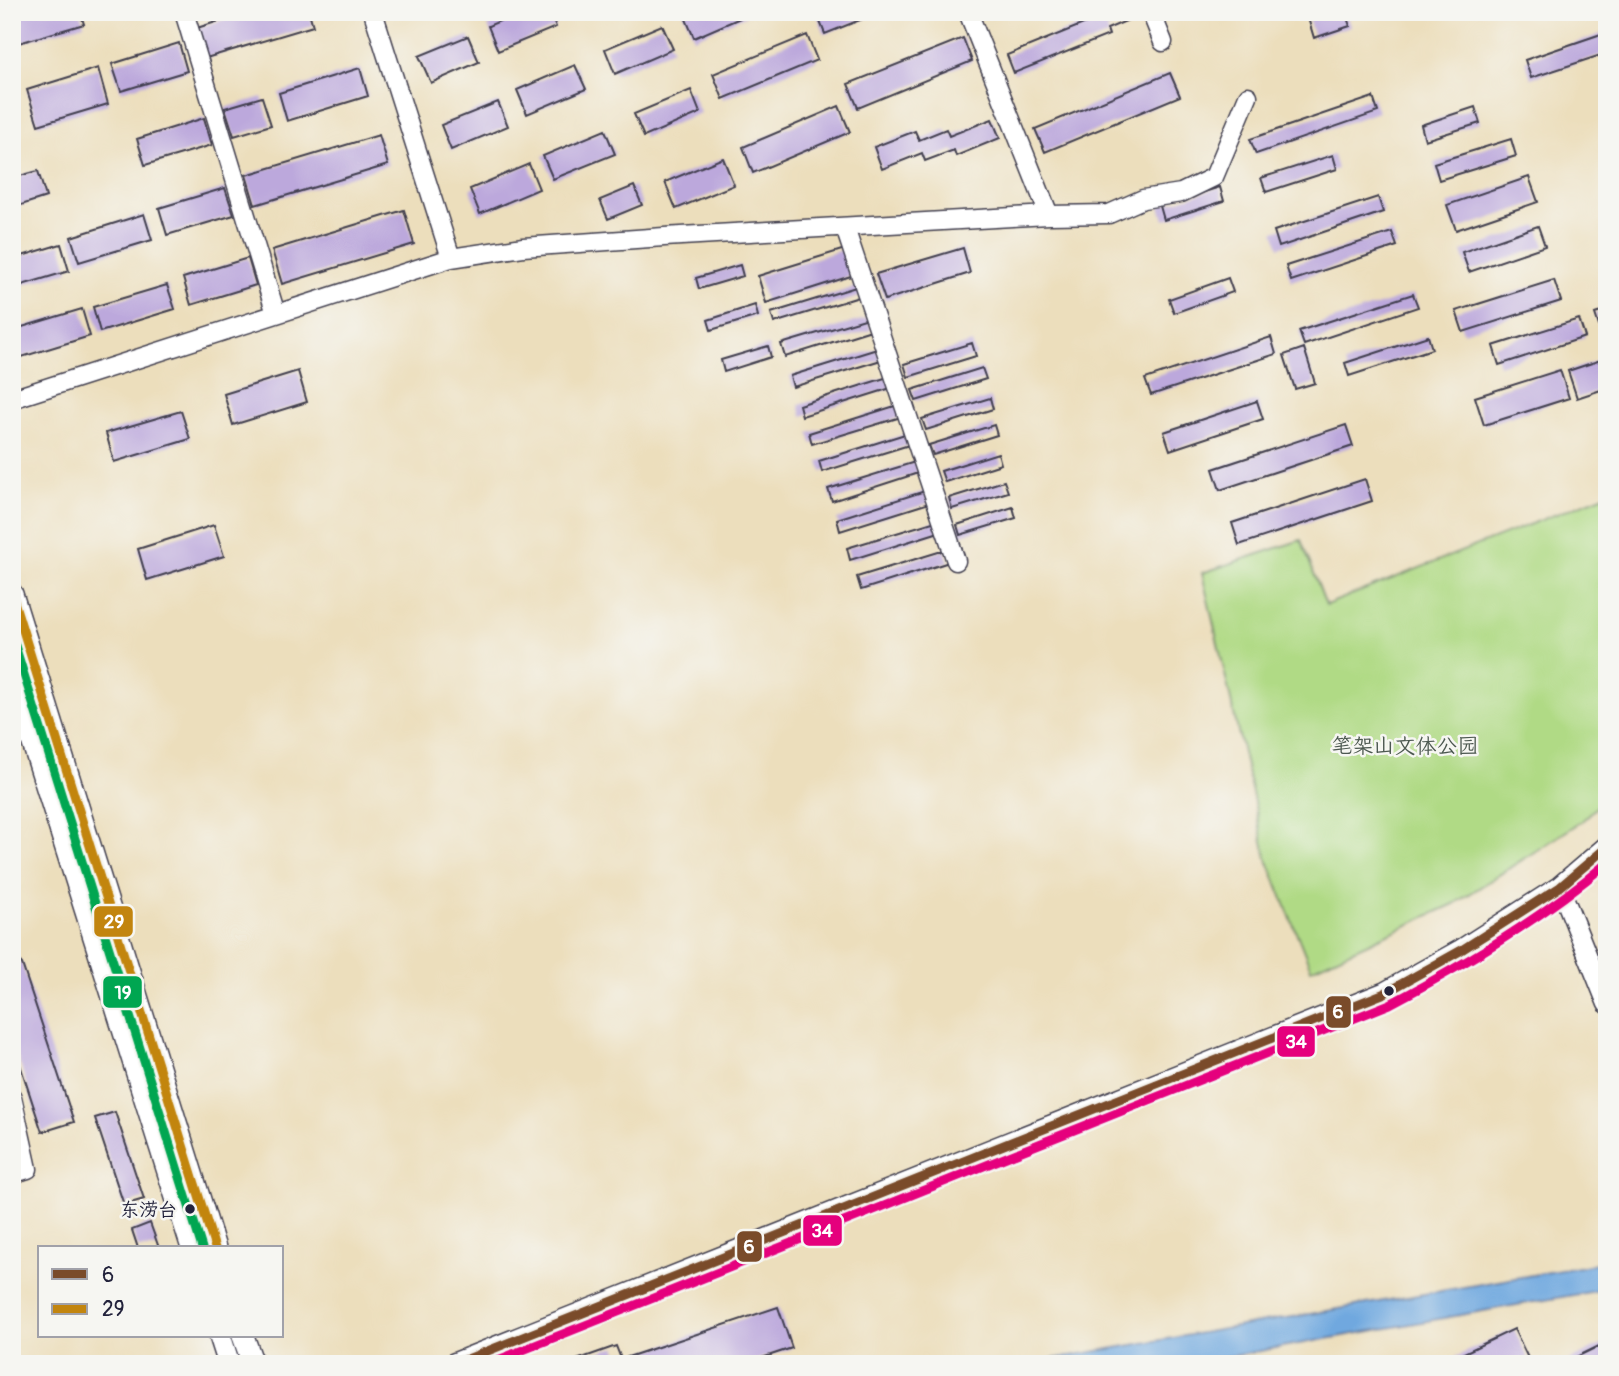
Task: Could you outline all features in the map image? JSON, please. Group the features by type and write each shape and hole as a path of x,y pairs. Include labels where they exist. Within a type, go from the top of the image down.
{"main road":[{"path":"12,594 214,1246"},
{"path":"12,677 191,1246"},
{"path":"454,1364 1385,993 1460,951 1560,887 1607,847"},
{"path":"221,1338 229,1364"},
{"path":"244,1338 253,1364"}],"street":[{"path":"184,12 276,314"},
{"path":"373,12 451,258"},
{"path":"968,12 1049,215"},
{"path":"1151,12 1163,42"},
{"path":"12,399 451,258 523,247 664,237 1109,214 1143,199 1181,193 1214,177 1248,96"},
{"path":"845,228 956,561"},
{"path":"1560,887 1607,1004"},
{"path":"12,1097 28,1169 12,1174"}],"green space":[{"name":"笔架山文体公园","path":"1607,494 1607,797 1582,821 1454,904 1311,969 1267,859 1202,573 1301,540 1326,605"}],"water":[{"path":"1607,1262 1607,1289 1187,1364 1024,1364"}],"building":[{"path":"12,12 80,12 84,24 12,45"},
{"path":"248,12 309,12 313,26 206,58 197,28"},
{"path":"521,12 550,12 556,27 498,51 488,26"},
{"path":"683,12 754,12 694,38"},
{"path":"816,12 880,12 825,34"},
{"path":"1099,12 1147,12 1107,29 1109,35 1014,73 1007,55 1101,17"},
{"path":"1326,12 1345,12 1350,26 1314,38 1308,18"},
{"path":"662,25 673,49 615,74 605,49"},
{"path":"1607,32 1607,53 1531,78 1525,60"},
{"path":"807,35 817,60 723,99 713,74"},
{"path":"468,36 479,62 431,83 419,56"},
{"path":"963,38 972,61 858,108 848,84"},
{"path":"179,43 187,71 121,91 112,64"},
{"path":"575,65 586,89 527,114 517,90"},
{"path":"98,68 108,104 38,125 27,90"},
{"path":"360,68 368,96 287,121 279,93"},
{"path":"1170,73 1180,96 1045,152 1035,129"},
{"path":"691,90 700,113 644,137 634,114"},
{"path":"262,97 271,125 234,136 225,108"},
{"path":"1373,97 1378,112 1256,154 1250,139"},
{"path":"498,102 508,126 451,150 441,125"},
{"path":"839,106 850,132 753,173 743,147"},
{"path":"1475,107 1480,123 1425,140 1421,125"},
{"path":"204,118 212,145 145,165 137,139"},
{"path":"992,119 1000,138 956,156 954,150 925,161 922,153 882,169 874,147 915,131 919,140 946,129 949,136"},
{"path":"605,130 615,154 553,179 543,156"},
{"path":"379,135 388,165 255,205 246,175"},
{"path":"1511,139 1516,156 1439,180 1434,163"},
{"path":"1333,155 1337,169 1266,192 1261,178"},
{"path":"723,158 734,185 676,209 665,182"},
{"path":"529,164 539,189 480,214 470,189"},
{"path":"38,171 46,197 12,208 12,178"},
{"path":"1529,177 1538,202 1456,230 1447,205"},
{"path":"634,186 642,205 608,219 600,200"},
{"path":"1220,187 1224,201 1164,220 1160,206"},
{"path":"225,188 234,215 167,235 159,208"},
{"path":"1378,197 1383,212 1279,247 1274,231"},
{"path":"404,210 414,244 282,284 272,250"},
{"path":"144,214 152,240 79,262 71,237"},
{"path":"1538,226 1545,246 1469,272 1462,252"},
{"path":"1392,232 1397,246 1291,281 1286,266"},
{"path":"61,244 69,271 12,288 12,259"},
{"path":"963,248 970,273 885,300 876,274"},
{"path":"845,249 854,275 766,303 758,276"},
{"path":"248,258 256,285 191,305 183,278"},
{"path":"740,265 743,276 699,289 696,278"},
{"path":"1228,278 1233,292 1174,313 1169,299"},
{"path":"1554,280 1561,301 1463,332 1456,311"},
{"path":"167,285 175,309 100,332 93,307"},
{"path":"859,286 862,296 774,323 771,313"},
{"path":"1413,294 1418,307 1304,345 1299,331"},
{"path":"755,305 758,316 711,330 708,320"},
{"path":"82,309 90,336 12,360 12,330"},
{"path":"1607,310 1607,330 1601,332 1595,314"},
{"path":"868,318 871,330 785,357 781,344"},
{"path":"1579,319 1585,337 1499,365 1493,346"},
{"path":"1428,336 1432,349 1349,376 1345,363"},
{"path":"1271,337 1276,354 1151,395 1145,379"},
{"path":"972,343 976,356 908,377 904,364"},
{"path":"768,346 771,357 724,372 721,360"},
{"path":"1304,348 1315,383 1295,389 1284,355"},
{"path":"877,349 881,360 793,387 790,376"},
{"path":"1607,358 1607,388 1577,398 1568,371"},
{"path":"982,368 986,379 916,401 912,390"},
{"path":"1560,370 1569,398 1484,425 1475,397"},
{"path":"298,371 307,402 233,425 224,394"},
{"path":"888,377 891,388 802,416 799,405"},
{"path":"990,398 993,409 926,430 922,419"},
{"path":"1257,401 1263,419 1170,450 1164,432"},
{"path":"898,405 901,417 812,444 809,433"},
{"path":"181,411 190,439 114,462 106,433"},
{"path":"994,425 997,435 933,455 929,445"},
{"path":"1346,425 1353,446 1220,490 1213,469"},
{"path":"905,434 909,445 822,472 819,461"},
{"path":"998,453 1001,464 945,482 941,471"},
{"path":"915,462 918,473 832,501 828,489"},
{"path":"1365,479 1372,501 1239,545 1232,523"},
{"path":"1004,481 1008,492 952,509 949,498"},
{"path":"925,491 929,503 840,531 837,519"},
{"path":"1013,507 1016,518 960,535 957,525"},
{"path":"936,521 939,532 850,560 847,548"},
{"path":"214,525 224,556 147,580 138,549"},
{"path":"945,550 949,562 861,590 857,577"},
{"path":"12,953 22,964 74,1122 42,1132 12,1040"},
{"path":"115,1112 144,1199 124,1205 95,1118"},
{"path":"150,1223 158,1246 137,1246 132,1230"},
{"path":"778,1307 792,1348 744,1364 627,1364 625,1358"},
{"path":"1514,1329 1528,1358 1516,1364 1441,1364"},
{"path":"1607,1342 1607,1364 1562,1364"},
{"path":"616,1346 623,1364 568,1364 568,1363"}],"transit line":[{"name":"29","path":"12,595 214,1246"},
{"name":"19","path":"12,636 201,1246"},
{"name":"6","path":"455,1364 1385,993 1460,951 1560,887 1607,847"},
{"name":"34","path":"488,1364 1390,1004 1502,939 1556,903 1607,863"}],"place":[{"name":"东涝台","path":"190,1209"}]}
